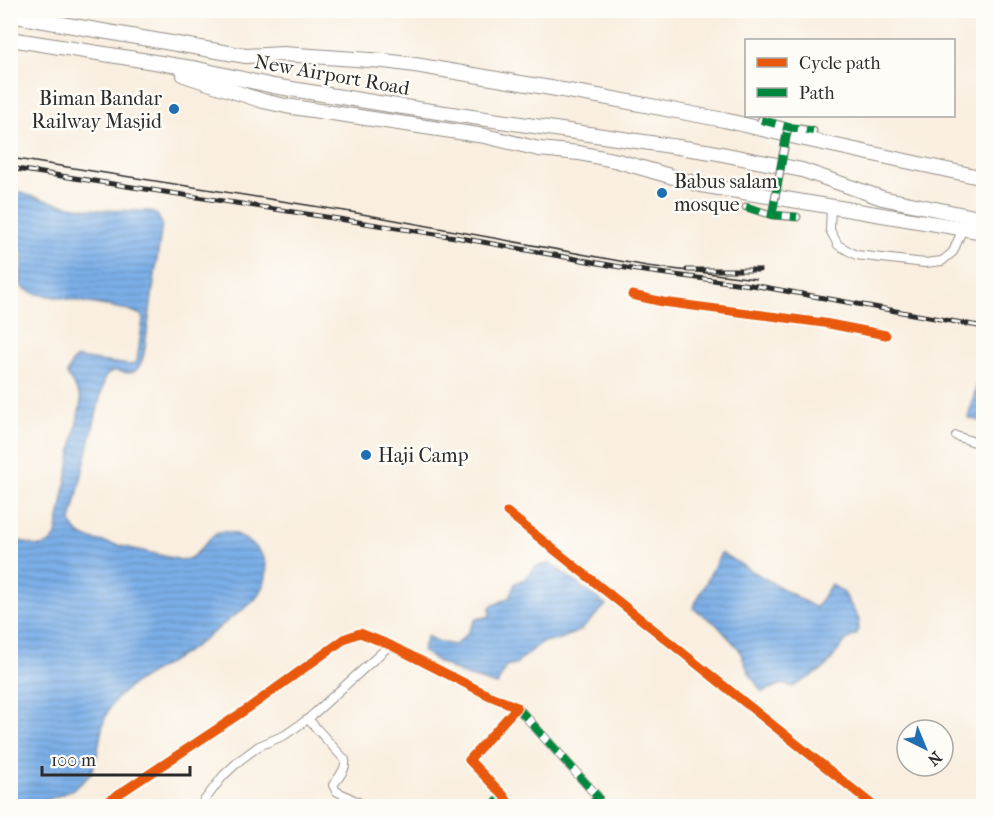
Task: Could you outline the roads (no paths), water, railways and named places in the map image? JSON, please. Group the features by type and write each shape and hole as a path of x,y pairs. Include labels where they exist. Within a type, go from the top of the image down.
{"highway":[{"name":"New Airport Road","path":"10,15 246,56 283,54 384,61 598,96 724,120 984,178"},
{"name":"New Airport Road","path":"10,39 187,67 273,86 712,152 802,170 882,198 984,219"},
{"name":"New Airport Road","path":"184,75 263,101 286,106 485,136 539,149 579,153 618,161 700,185 984,232"}],"street":[{"path":"761,120 813,131"},
{"path":"772,215 788,127"},
{"path":"746,207 772,215 796,217"},
{"path":"831,207 830,230 838,245 856,255 925,263 942,261 953,252 963,228"},
{"path":"632,295 663,302 824,323 886,335"},
{"path":"956,436 984,444"},
{"path":"507,512 874,807"},
{"path":"101,807 250,707 346,638 360,633 390,645 490,696 517,707 598,797 591,807"},
{"path":"200,807 223,776 240,760 259,746 285,735 308,719 390,645"},
{"path":"511,807 504,796 469,760 517,707"},
{"path":"308,719 345,760 346,764 333,785 334,788 366,807"},
{"path":"492,807 504,796"},
{"path":"861,807 862,796"}],"water":[{"path":"11,190 80,208 151,211 157,215 162,224 144,354 136,371 131,373 115,371 105,377 71,521 73,527 87,538 181,560 194,555 216,534 230,532 243,538 260,552 267,571 264,585 251,604 193,647 140,679 112,704 104,722 96,758 88,777 69,791 44,801 20,806 10,806 11,537 42,546 47,545 56,535 81,401 67,374 72,362 77,358 130,365 135,363 143,320 141,315 129,310 33,293 22,287 23,255 18,245 11,241"},
{"path":"983,363 984,422 968,418"},
{"path":"721,553 816,608 831,584 844,593 859,620 857,634 846,640 825,668 793,687 783,684 762,692 749,673 739,649 716,624 693,608"},
{"path":"550,563 606,605 581,630 558,640 542,642 516,664 506,666 497,685 467,676 422,651 427,636 438,642 455,645 467,634 476,619 490,616 490,607 510,597 515,583 525,579 535,567"}],"tram line":[{"path":"10,158 351,212 647,266 756,279"}],"railway":[{"path":"10,168 455,237 637,270 758,286 984,327"},
{"path":"687,270 759,270"}],"place":[{"name":"Biman Bandar Railway Masjid","path":"174,109"},
{"name":"Babus salam mosque","path":"662,193"},
{"name":"Haji Camp","path":"366,455"}]}
